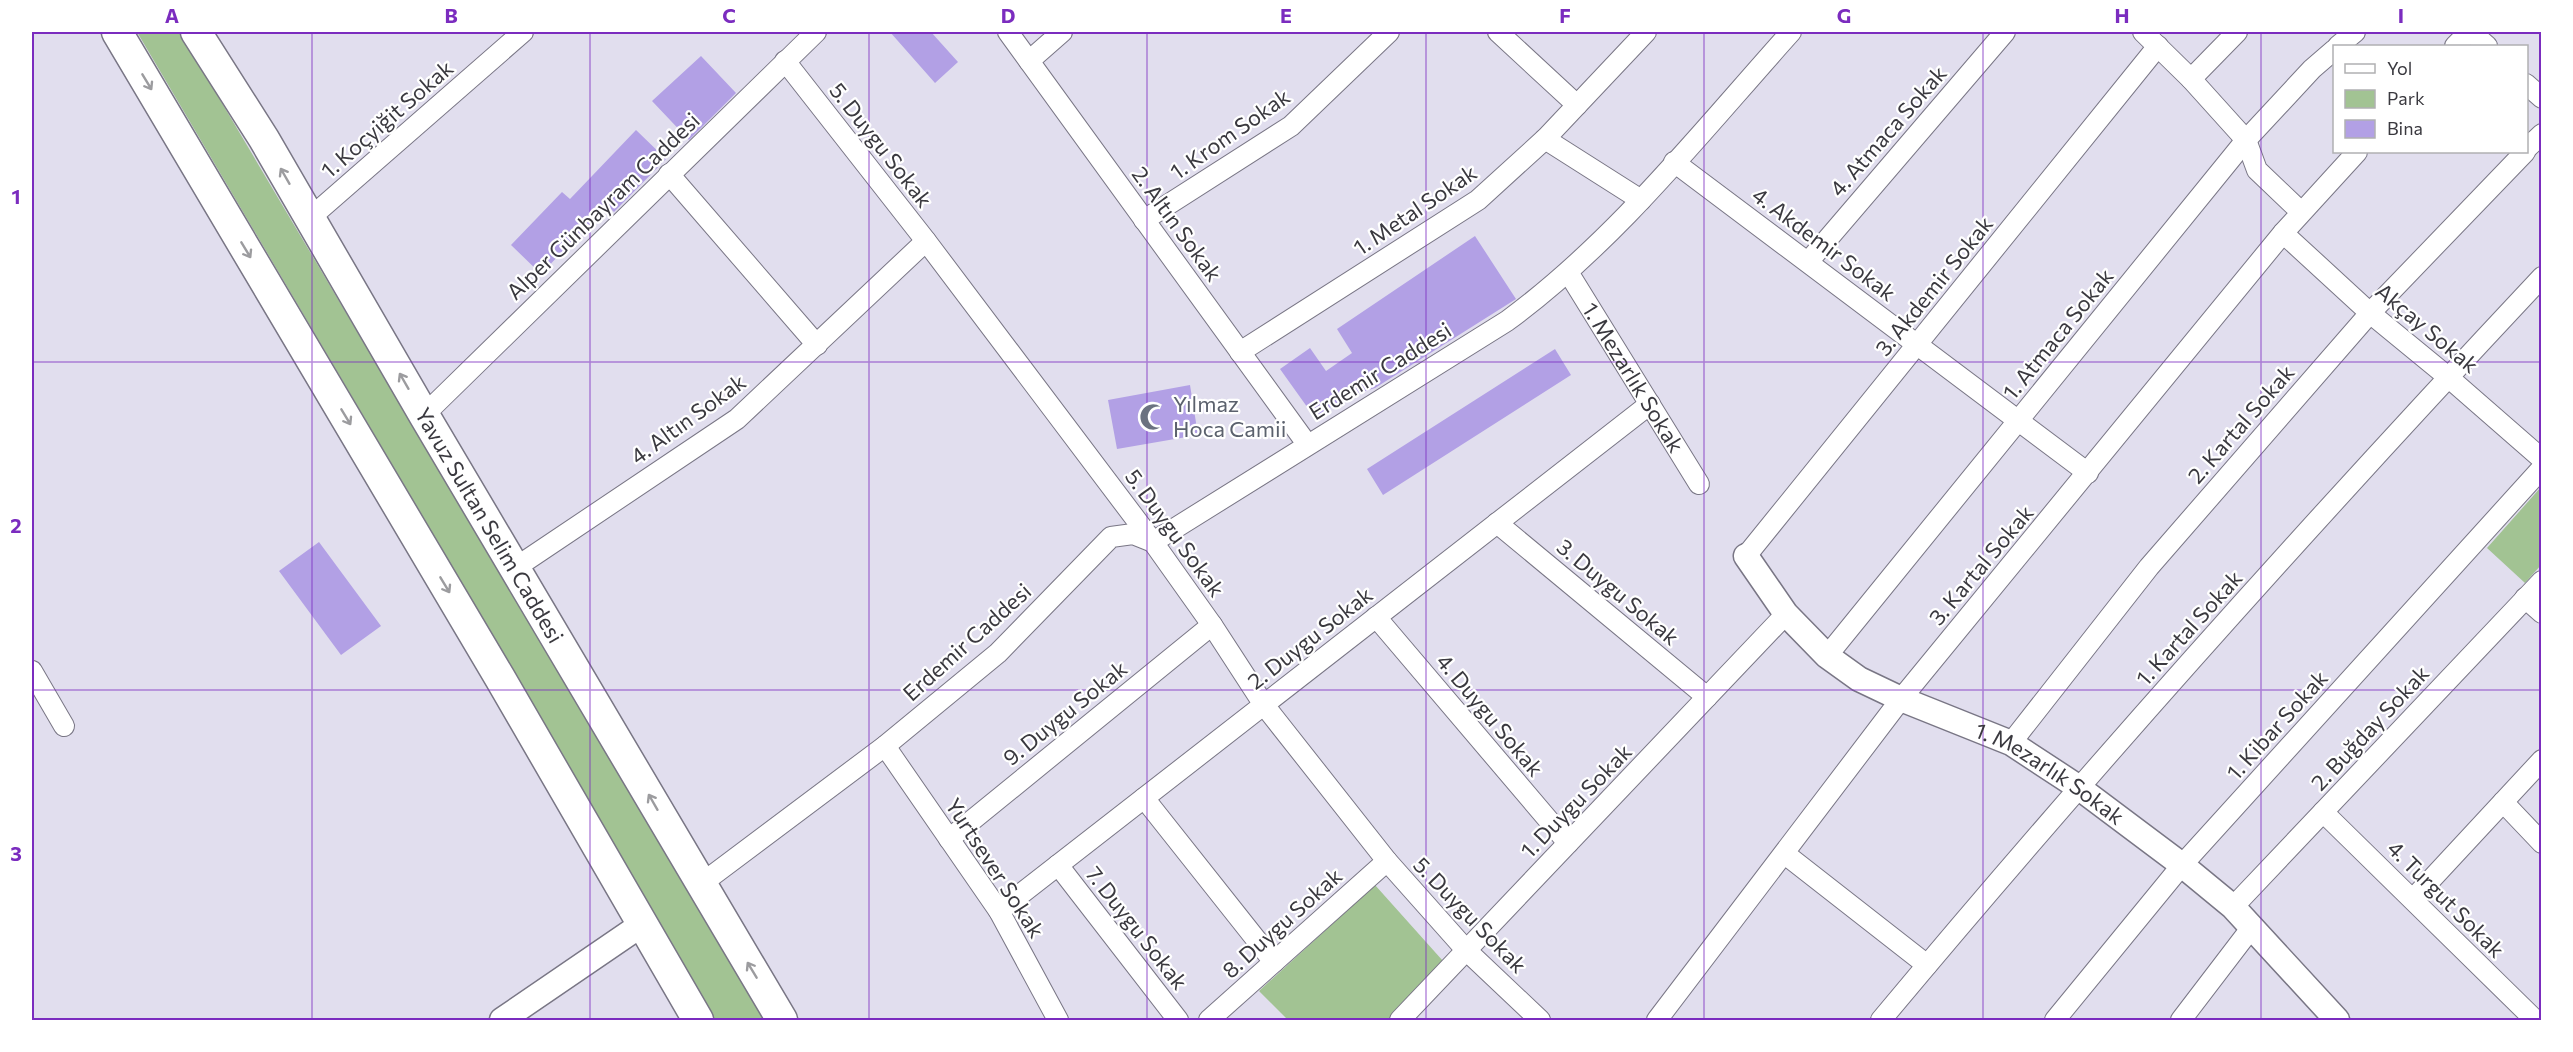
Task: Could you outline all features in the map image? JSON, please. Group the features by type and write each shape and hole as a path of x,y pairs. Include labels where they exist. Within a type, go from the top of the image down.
{"main road":[{"path":"117,32 494,667 641,925 698,1020"},
{"name":"Yavuz Sultan Selim Caddesi","path":"196,32 264,139 424,415 782,1020"}],"street":[{"name":"1. Koçyiğit Sokak","path":"310,218 524,32"},
{"name":"Alper Günbayram Caddesi","path":"424,415 816,32"},
{"name":"2. Altın Sokak","path":"1008,32 1307,444"},
{"path":"1029,61 1062,32"},
{"name":"1. Krom Sokak","path":"1144,220 1291,126 1389,32"},
{"path":"1498,32 1576,105"},
{"name":"1. Metal Sokak","path":"1240,352 1478,200 1545,139 1646,32"},
{"name":"Erdemir Caddesi","path":"701,884 885,747 998,652 1112,537 1134,534 1153,542 1506,321 1568,272 1615,228 1789,32"},
{"name":"4. Atmaca Sokak","path":"1808,262 2005,32"},
{"path":"2143,32 2191,79 2246,140 2257,170 2301,212"},
{"path":"2191,79 2237,32"},
{"path":"2339,45 2355,32"},
{"path":"2456,45 2470,32 2486,45"},
{"name":"3. Akdemir Sokak","path":"1746,556 2158,46"},
{"name":"1. Atmaca Sokak","path":"1827,656 2246,140 2312,69 2333,51"},
{"name":"5. Duygu Sokak","path":"785,61 926,241 1153,542 1212,625 1263,705 1387,861 1467,951 1540,1020"},
{"path":"2528,86 2541,98"},
{"name":"2. Kartal Sokak","path":"2528,148 2541,134"},
{"path":"1545,139 1641,200"},
{"name":"3. Kartal Sokak","path":"1657,1020 1901,699 2283,233 2356,153"},
{"name":"2. Kartal Sokak","path":"2011,743 2149,567 2370,313 2523,153"},
{"name":"4. Akdemir Sokak","path":"1674,162 2088,473"},
{"path":"669,174 817,345"},
{"name":"Akçay Sokak","path":"2283,233 2370,313 2448,376 2541,459"},
{"name":"4. Altın Sokak","path":"515,568 737,419 926,241"},
{"name":"1. Mezarlık Sokak","path":"1568,272 1699,484"},
{"name":"1. Kartal Sokak","path":"1881,1020 2078,787 2448,376 2541,277"},
{"name":"2. Duygu Sokak","path":"999,911 1650,404"},
{"name":"1. Kibar Sokak","path":"2055,1020 2182,865 2541,468"},
{"name":"3. Duygu Sokak","path":"1497,523 1707,697"},
{"name":"1. Mezarlık Sokak","path":"1746,556 1786,614 1827,656 1859,679 1901,699 2011,743 2078,787 2182,865 2233,907 2337,1020"},
{"name":"2. Buğday Sokak","path":"2233,907 2541,581"},
{"path":"2525,598 2541,612"},
{"name":"1. Duygu Sokak","path":"1401,1020 1786,614"},
{"name":"4. Duygu Sokak","path":"1376,617 1568,843"},
{"name":"9. Duygu Sokak","path":"949,839 1212,625"},
{"path":"32,671 64,726"},
{"name":"Yurtsever Sokak","path":"885,747 999,911 1058,1020"},
{"path":"2413,899 2541,760"},
{"path":"1144,798 1275,962"},
{"path":"2503,802 2541,843"},
{"name":"4. Turgut Sokak","path":"2323,812 2532,1015"},
{"path":"1785,854 1928,964"},
{"name":"8. Duygu Sokak","path":"1209,1020 1387,861"},
{"name":"7. Duygu Sokak","path":"1058,865 1178,1020"},
{"path":"502,1020 641,925"},
{"path":"2181,1020 2252,927"}],"green space":[{"path":"137,32 180,32 685,886 767,1020 713,1020 648,912 414,502"},
{"path":"2541,487 2541,565 2525,583 2487,548"},
{"path":"1375,885 1443,961 1388,1020 1288,1020 1259,991"}],"building":[{"path":"890,32 931,32 958,62 935,83"},
{"path":"701,56 736,93 689,140 652,101"},
{"path":"636,130 666,159 614,212 607,205 541,274 511,245 562,192 570,199"},
{"path":"1475,236 1516,299 1375,388 1344,398 1315,418 1280,369 1310,348 1326,371 1352,353 1337,329"},
{"path":"1555,349 1571,375 1383,495 1367,469"},
{"name":"Yılmaz Hoca Camii","path":"1190,385 1198,435 1117,449 1108,400"},
{"path":"319,542 381,626 341,655 279,571"}],"place":[{"name":"Yılmaz Hoca Camii","path":"1153,417"}]}
